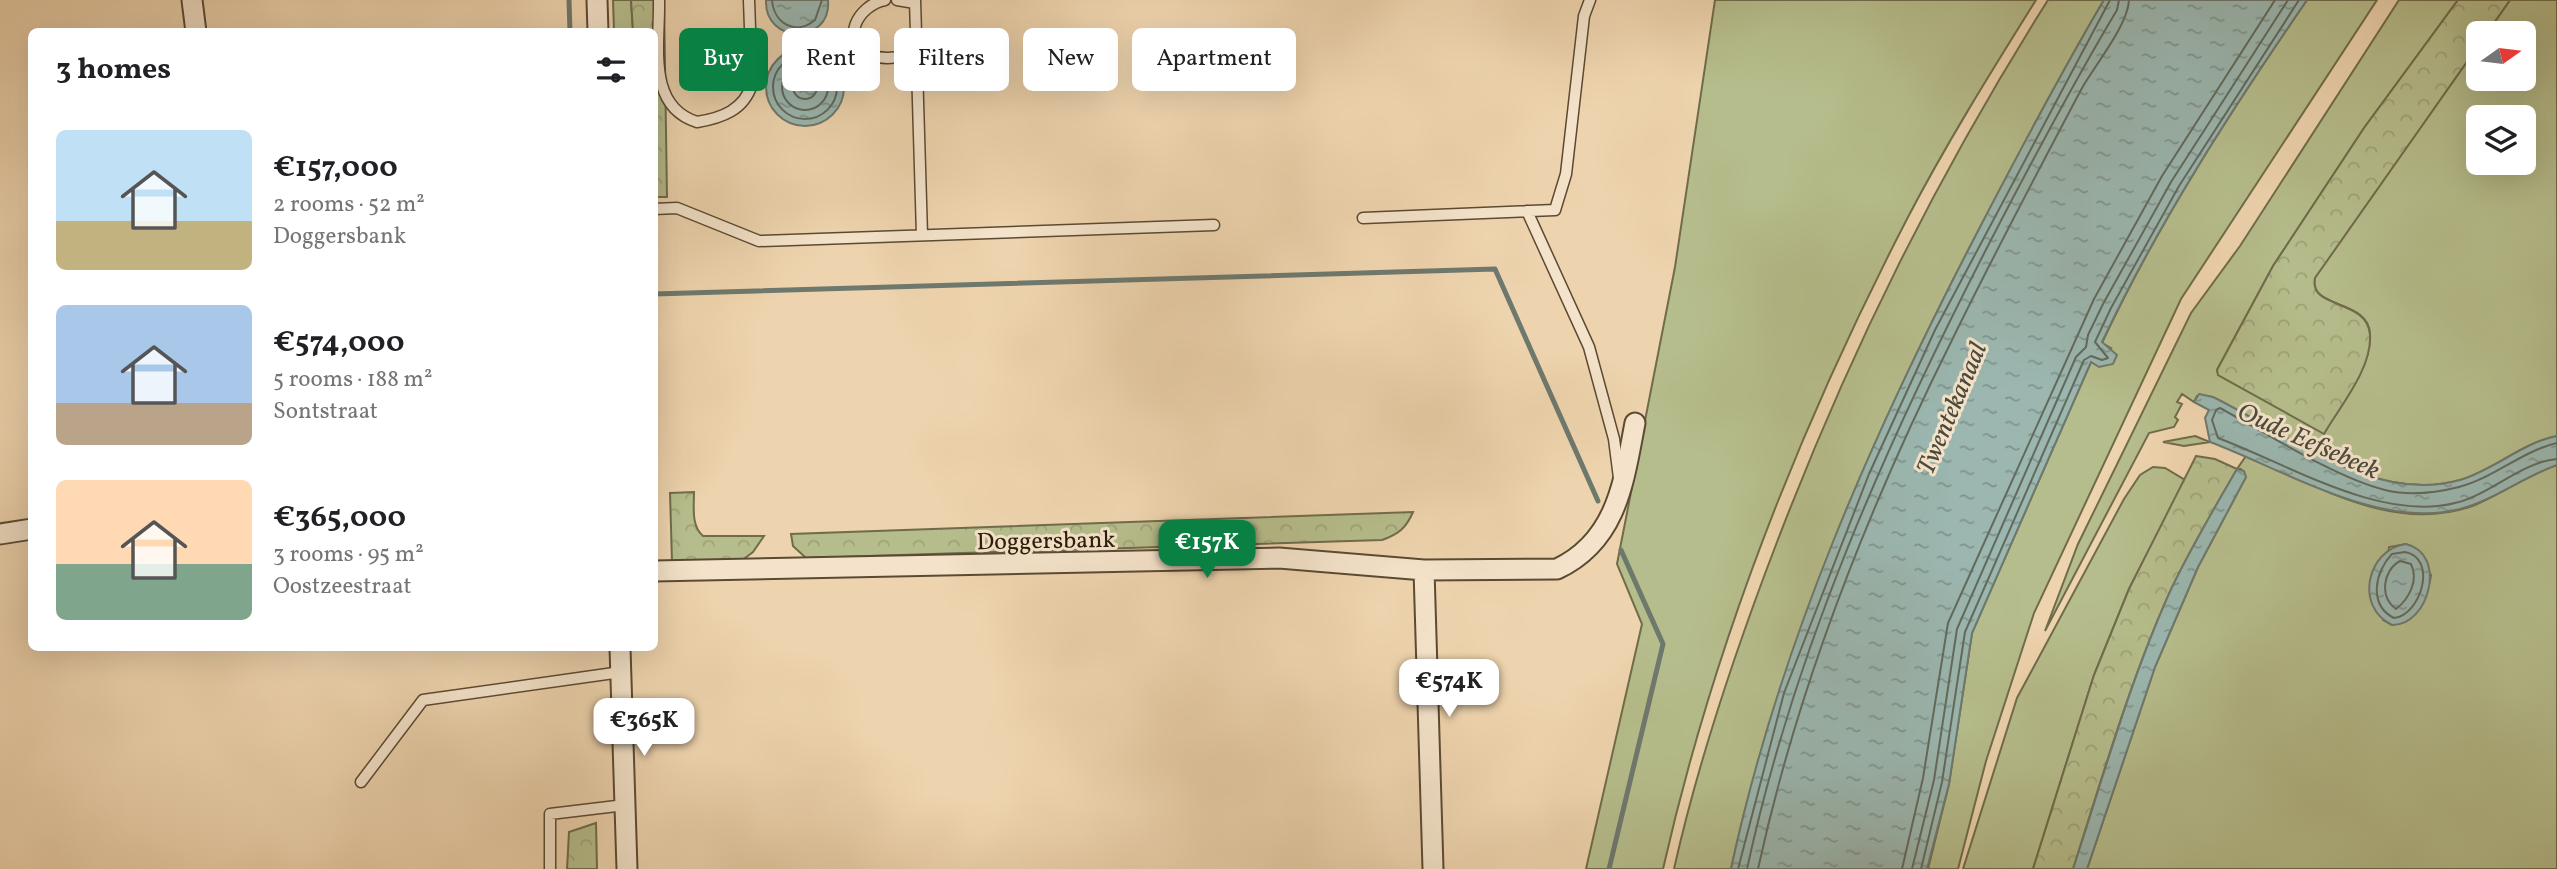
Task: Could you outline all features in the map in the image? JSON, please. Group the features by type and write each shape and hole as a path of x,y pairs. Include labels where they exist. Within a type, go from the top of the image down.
{"street":[{"path":"192,0 196,28"},
{"path":"597,0 598,28"},
{"name":"Doggersbank","path":"658,571 1279,558 1423,570 1558,569 1574,561 1604,531 1621,495 1635,423"},
{"path":"0,534 28,530"},
{"path":"1423,570 1433,869"},
{"path":"620,651 626,869"}],"lane":[{"path":"659,0 661,92 674,110 697,122 737,109 750,93 749,0"},
{"path":"885,0 870,3 854,25 857,43 871,55 894,56"},
{"path":"897,0 915,2 915,28"},
{"path":"1363,218 1555,210 1566,174 1584,16 1590,0"},
{"path":"917,91 922,235"},
{"path":"658,209 677,208 759,241 1214,225"},
{"path":"1527,211 1589,347 1614,439 1621,495"},
{"path":"361,782 423,700 621,672"},
{"path":"550,869 550,814 625,806"}],"green space":[{"path":"613,0 631,0 633,28 614,28"},
{"path":"631,0 664,0 667,197 658,197 658,28 633,28"},
{"path":"1715,0 2036,0 1953,136 1907,219 1831,375 1764,536 1735,619 1708,701 1663,869 1586,869 1642,624 1617,564 1675,267"},
{"path":"2048,0 2104,0 2055,86 1938,309 1866,464 1833,543 1775,704 1731,869 1674,869 1707,745 1747,622 1835,401 1933,198"},
{"path":"2307,0 2377,0 2181,299 2034,613 1986,761 1958,869 1928,869 1949,784 1972,633 2091,362 2111,348 2102,343 2147,254 2224,125"},
{"path":"2399,0 2458,0 2364,128 2273,266 2217,370 2219,375 2324,433 2361,373 2370,334 2367,323 2360,315 2320,295 2315,287 2315,277 2466,63 2466,91 2536,91 2536,21 2495,21 2510,0 2557,0 2557,436 2531,444 2460,480 2427,485 2395,483 2363,474 2300,446 2212,397 2197,396 2194,402 2182,394 2177,402 2182,404 2175,417 2178,420 2174,427 2149,433 2045,631 2078,544 2191,313 2240,246"},
{"path":"2458,0 2510,0 2495,21 2466,21 2466,63 2315,278 2315,288 2320,295 2360,315 2367,323 2370,335 2361,374 2324,434 2218,375 2217,370 2273,266 2364,128"},
{"path":"2195,436 2210,442 2184,446 2163,442"},
{"path":"2196,456 2215,459 2237,469 2184,564 2154,629 2117,731 2073,869 2033,869 2094,675 2129,589"},
{"path":"2246,456 2358,503 2387,511 2416,514 2445,513 2475,505 2557,465 2557,869 2087,869 2155,667 2198,567 2246,477 2241,469 2237,469","holes":["2406,544 2431,575 2422,597 2411,609 2392,625 2383,620 2389,547"]},
{"path":"2153,467 2165,468 2185,480 2129,589 2094,675 2033,869 1963,869 2017,698 2124,499 2140,475"},
{"path":"694,492 695,522 699,532 703,536 764,536 753,552 741,561 672,562 670,493"},
{"path":"1413,512 1401,530 1382,540 806,558 793,546 791,534"},
{"path":"596,823 597,869 567,869 569,832"}],"water":[{"path":"766,0 828,0 826,15 816,28 782,29 768,15"},
{"name":"Twentekanaal","path":"2104,0 2307,0 2197,167 2147,254 2102,342 2117,355 2113,364 2099,367 2091,362 1972,633 1949,784 1927,869 1731,869 1751,786 1802,623 1866,464 1938,309 2055,86"},
{"path":"782,56 782,91 844,91 837,109 827,119 813,125 797,125 783,119 773,109 767,95 768,76"},
{"path":"2199,394 2213,397 2332,461 2395,483 2427,485 2460,480 2485,470 2532,444 2557,436 2557,465 2485,500 2460,509 2429,513 2398,511 2333,494 2210,442 2205,418 2209,410 2194,402"},
{"path":"2237,469 2244,471 2246,477 2198,567 2155,667 2087,869 2073,869 2154,629 2184,564"},
{"path":"2406,544 2419,550 2427,561 2429,589 2416,614 2405,622 2392,625 2380,617 2373,605 2369,593 2370,580 2374,567 2382,556 2393,548"}],"waterway":[{"path":"569,0 570,28"},
{"path":"658,294 1495,269 1598,501"},
{"path":"1609,869 1663,644 1621,550"}],"water label":[{"name":"Oude Eefsebeek","path":"2309,440"}]}
